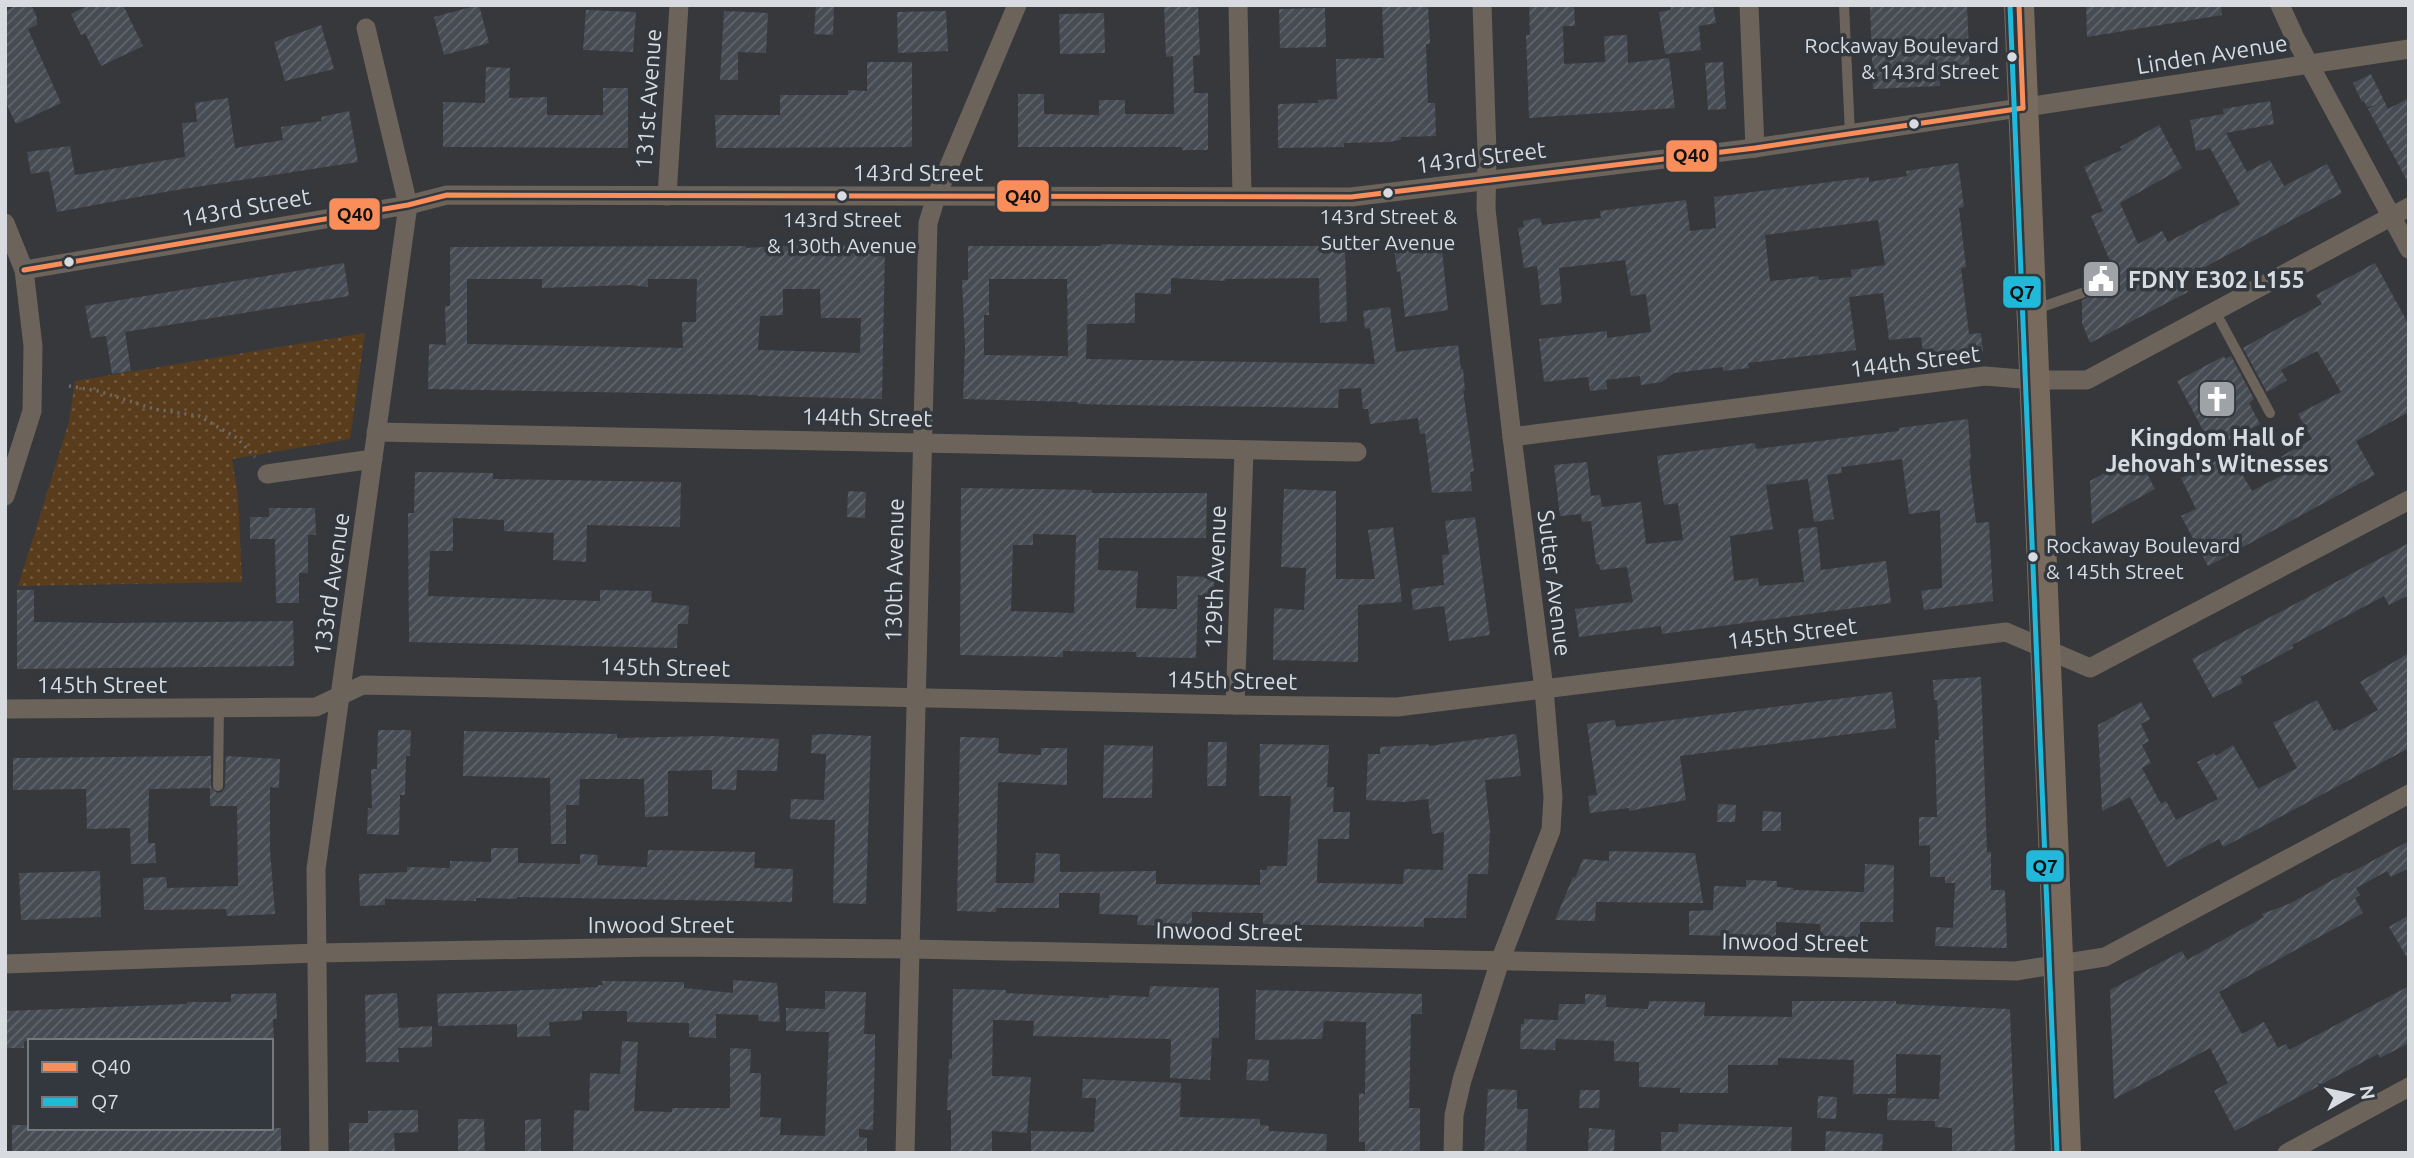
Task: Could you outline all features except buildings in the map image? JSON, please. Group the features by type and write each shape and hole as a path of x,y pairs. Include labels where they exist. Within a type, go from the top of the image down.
{"main road":[{"path":"2019,5 2066,1153"}],"street":[{"name":"131st Avenue","path":"667,196 679,5"},
{"name":"130th Avenue","path":"905,1153 928,223 936,197 1017,5"},
{"path":"1238,5 1242,195"},
{"name":"Sutter Avenue","path":"1453,1153 1454,1115 1462,1080 1500,961 1551,830 1553,797 1544,689 1486,209 1482,5"},
{"path":"1749,5 1755,148"},
{"path":"2280,5 2309,63 2400,212 2409,249"},
{"name":"133rd Avenue","path":"319,1153 316,869 408,205 366,28"},
{"name":"Linden Avenue","path":"2023,108 2409,48"},
{"name":"143rd Street","path":"24,270 408,205 447,195 1351,197 1755,148 2023,108"},
{"name":"144th Street","path":"1512,437 1985,376 2087,380 2400,212"},
{"path":"5,223 24,270 33,346 32,411 5,496"},
{"name":"144th Street","path":"376,432 1357,452"},
{"name":"129th Avenue","path":"1235,705 1244,451"},
{"path":"262,466 373,459"},
{"name":"145th Street","path":"5,709 316,707 363,685 1235,705 1397,706 2006,632 2090,668 2409,500"},
{"name":"Inwood Street","path":"5,964 317,953 657,947 910,949 2016,971 2105,957 2409,794"},
{"path":"2287,1153 2409,1087"}],"lane":[{"path":"1844,5 1850,134"},
{"path":"2031,311 2082,293"},
{"path":"2215,311 2270,413"},
{"path":"218,786 219,708"}],"path":[{"path":"69,386 98,391 154,409 199,416 237,438 262,466"}],"shaded area":[{"path":"365,333 350,439 232,459 238,496 242,582 18,586 69,422 75,381"}],"transit line":[{"name":"Q7","path":"2010,5 2057,1153"},
{"name":"Q40","path":"2019,5 2023,108"},
{"name":"Q40","path":"24,270 408,205 447,195 1351,197 1755,148 2023,108"}],"place":[{"name":"Rockaway Boulevard & 143rd Street","path":"2012,57"},
{"name":"143rd Street & Sutter Avenue","path":"1388,193"},
{"name":"143rd Street & 130th Avenue","path":"842,196"},
{"name":"FDNY E302 L155","path":"2101,279"},
{"name":"Kingdom Hall of Jehovah's Witnesses","path":"2217,399"},
{"name":"Rockaway Boulevard & 145th Street","path":"2033,557"}]}
